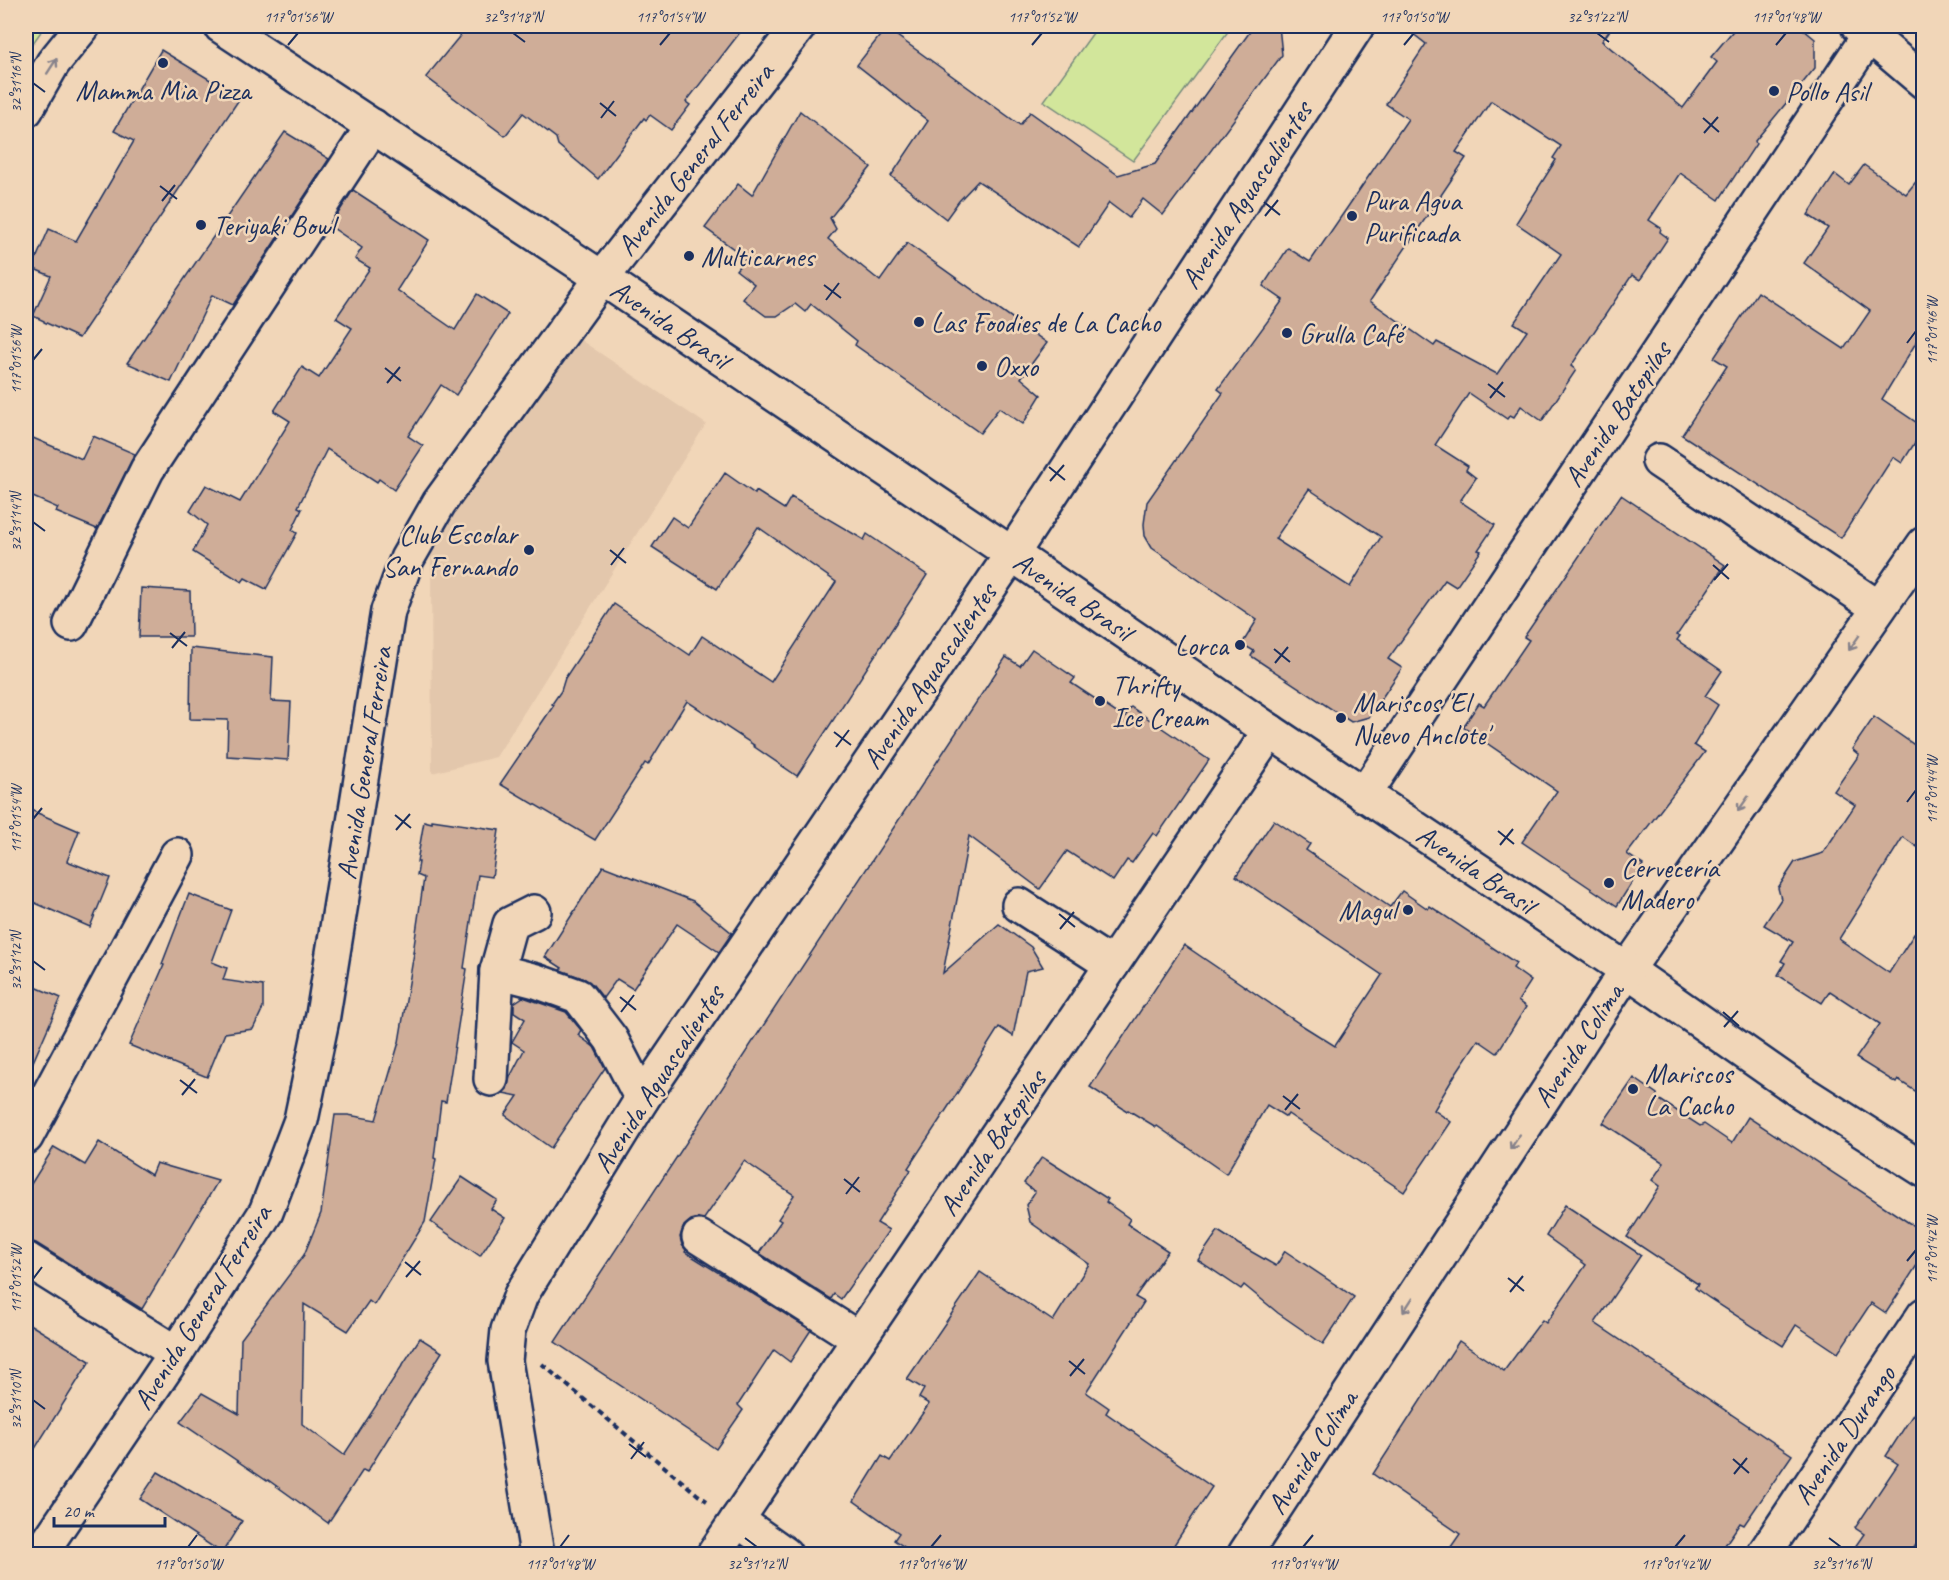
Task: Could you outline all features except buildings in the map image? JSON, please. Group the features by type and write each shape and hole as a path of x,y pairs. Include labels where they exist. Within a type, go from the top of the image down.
{"street":[{"path":"26,110 52,63 83,26"},
{"name":"Avenida Brasil","path":"221,26 602,278 1012,554 1364,795 1627,970 1800,1091 1923,1170"},
{"name":"Avenida General Ferreira","path":"40,1554 176,1353 266,1212 301,1120 323,1015 388,611 407,560 439,503 602,278 799,26"},
{"name":"Avenida Aguascalientes","path":"537,1554 505,1361 508,1330 521,1295 642,1099 1012,554 1357,26"},
{"path":"1864,30 1923,82"},
{"name":"Avenida Batopilas","path":"1364,795 1864,30"},
{"path":"71,624 147,470 373,126"},
{"path":"1659,461 1879,608"},
{"name":"Avenida Colima","path":"1245,1554 1627,970 1923,544"},
{"name":"Avenida Batopilas","path":"714,1554 1270,731"},
{"path":"26,1137 177,855"},
{"path":"1019,905 1112,965"},
{"path":"491,1079 497,971 510,924 534,912"},
{"path":"497,971 536,981 578,996 611,1039 642,1099"},
{"path":"699,1237 859,1339"},
{"path":"26,1259 176,1353"},
{"name":"Avenida Durango","path":"1764,1554 1923,1315"},
{"path":"737,1520 785,1554"}],"path":[{"path":"508,1330 536,1359 698,1495 737,1520"}],"shaded area":[{"name":"Club Escolar San Fernando","path":"576,337 706,424 496,757 432,773 432,541"}],"green space":[{"path":"26,26 45,26 26,53"},
{"path":"1098,26 1232,26 1133,161 1044,101"}],"place":[{"name":"Mamma Mia Pizza","path":"163,63"},
{"name":"Pollo Asil","path":"1774,91"},
{"name":"Pura Agua Purificada","path":"1352,216"},
{"name":"Teriyaki Bowl","path":"201,225"},
{"name":"Multicarnes","path":"689,256"},
{"name":"Las Foodies de La Cacho","path":"919,322"},
{"name":"Grulla Café","path":"1287,333"},
{"name":"Oxxo","path":"982,366"},
{"name":"Club Escolar San Fernando","path":"529,550"},
{"name":"Lorca","path":"1240,645"},
{"name":"Thrifty Ice Cream","path":"1100,701"},
{"name":"Mariscos 'El Nuevo Anclote'","path":"1341,718"},
{"name":"Cervecería Madero","path":"1609,883"},
{"name":"Magul","path":"1408,910"},
{"name":"Mariscos La Cacho","path":"1633,1089"}]}
